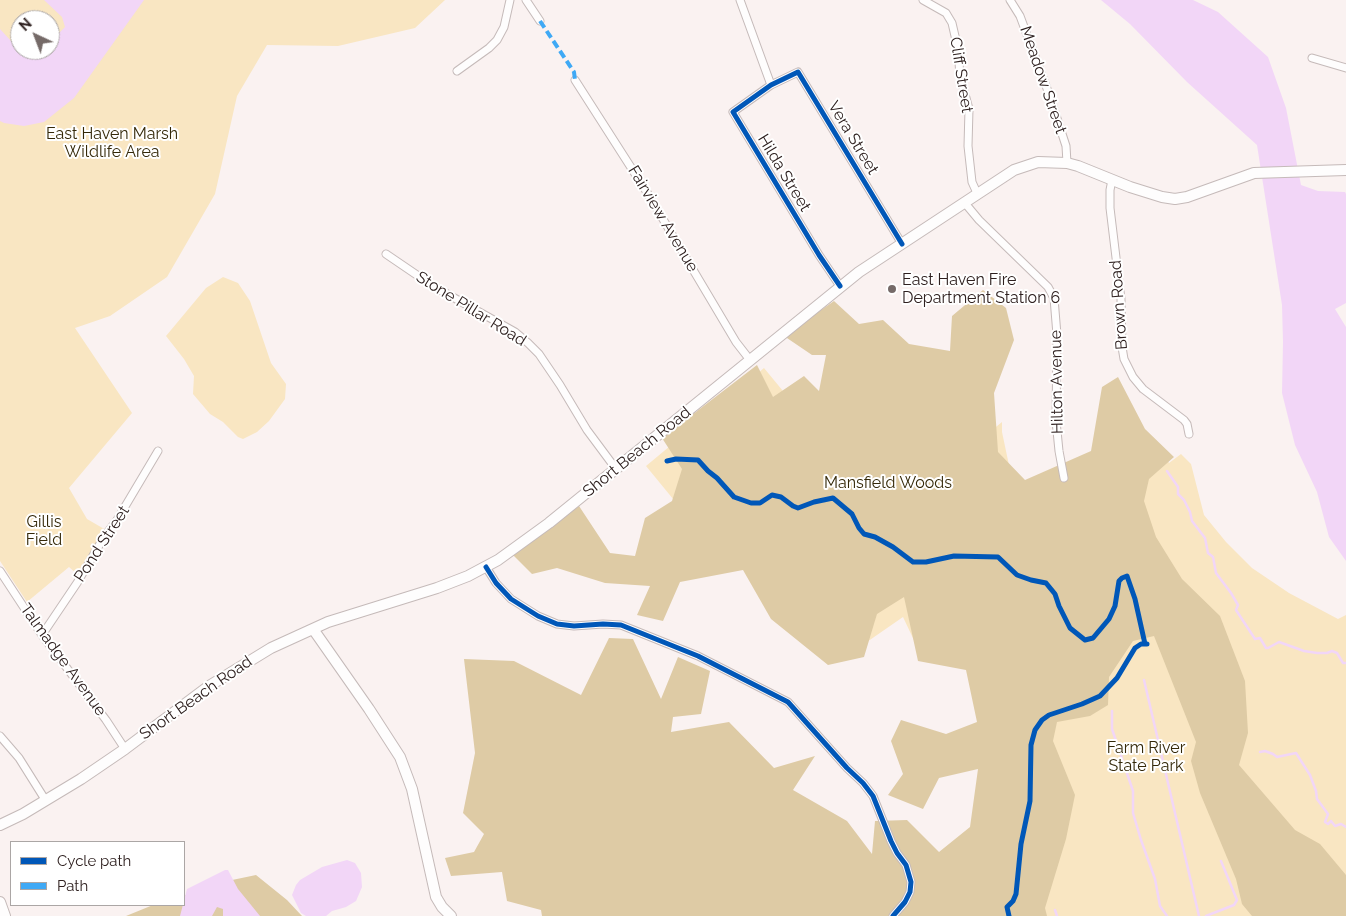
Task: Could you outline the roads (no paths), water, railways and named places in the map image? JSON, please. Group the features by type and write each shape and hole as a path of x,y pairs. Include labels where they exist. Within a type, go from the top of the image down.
{"main road":[{"name":"Short Beach Road","path":"0,825 46,801 125,749 227,673 271,648 313,628 437,588 486,567 527,540 840,286 977,193 1025,165 1038,162 1067,163 1154,195 1181,199 1254,173 1346,170"},
{"path":"313,628 370,709 400,757 412,789 436,897 451,916"},
{"path":"0,902 5,916"}],"street":[{"path":"457,71 497,40 504,27 510,0"},
{"path":"526,0 540,21"},
{"path":"740,0 770,85"},
{"name":"Cliff Street","path":"923,0 946,13 952,23 958,49 960,76 969,109 968,146 972,182 977,193"},
{"name":"Meadow Street","path":"1010,0 1020,16 1049,94 1066,146 1067,163"},
{"path":"1312,58 1346,68"},
{"name":"Vera Street","path":"770,85 798,72 902,244"},
{"name":"Fairview Avenue","path":"575,80 643,185 736,342 750,360"},
{"name":"Hilda Street","path":"770,85 732,112 840,286"},
{"name":"Brown Road","path":"1112,180 1110,208 1121,300 1124,359 1133,377 1143,389 1184,420 1189,434"},
{"name":"Hilton Avenue","path":"964,202 979,220 1048,287 1054,298 1057,429 1064,478"},
{"name":"Stone Pillar Road","path":"386,254 433,286 515,332 528,343 539,354 587,430 616,469"},
{"name":"Pond Street","path":"42,635 77,583 104,537 117,520 158,450"},
{"path":"486,567 496,583 511,599 538,616 557,624 574,626 621,625 698,656 788,702 873,796 897,853 906,865 911,882 910,892 905,902 893,916"},
{"name":"Talmadge Avenue","path":"0,571 42,635 106,720 125,749"},
{"path":"0,736 18,758 46,801"}],"waterway":[{"path":"1167,471 1178,487 1178,494 1184,500 1192,521 1205,538 1208,553 1213,557 1216,573 1231,593 1238,605 1236,610 1255,639 1260,638 1266,648 1279,642 1304,651 1317,653 1332,651 1337,653 1343,663 1346,663"},
{"path":"1144,680 1199,916"},
{"path":"1112,711 1112,729 1133,791 1133,813 1155,879 1160,906 1167,916"},
{"path":"1260,752 1265,751 1277,757 1296,753 1310,775 1317,799 1328,814 1325,822 1328,824 1331,821 1335,826 1341,824 1346,827"},
{"path":"1206,916 1234,905 1237,900 1221,861"},
{"path":"1055,910 1057,916"}],"place":[{"name":"East Haven Fire Department Station 6","path":"892,289"}],"park label":[{"name":"East Haven Marsh Wildlife Area","path":"112,143"},
{"name":"Mansfield Woods","path":"888,483"},
{"name":"Gillis Field","path":"44,531"},
{"name":"Farm River State Park","path":"1146,757"}]}
